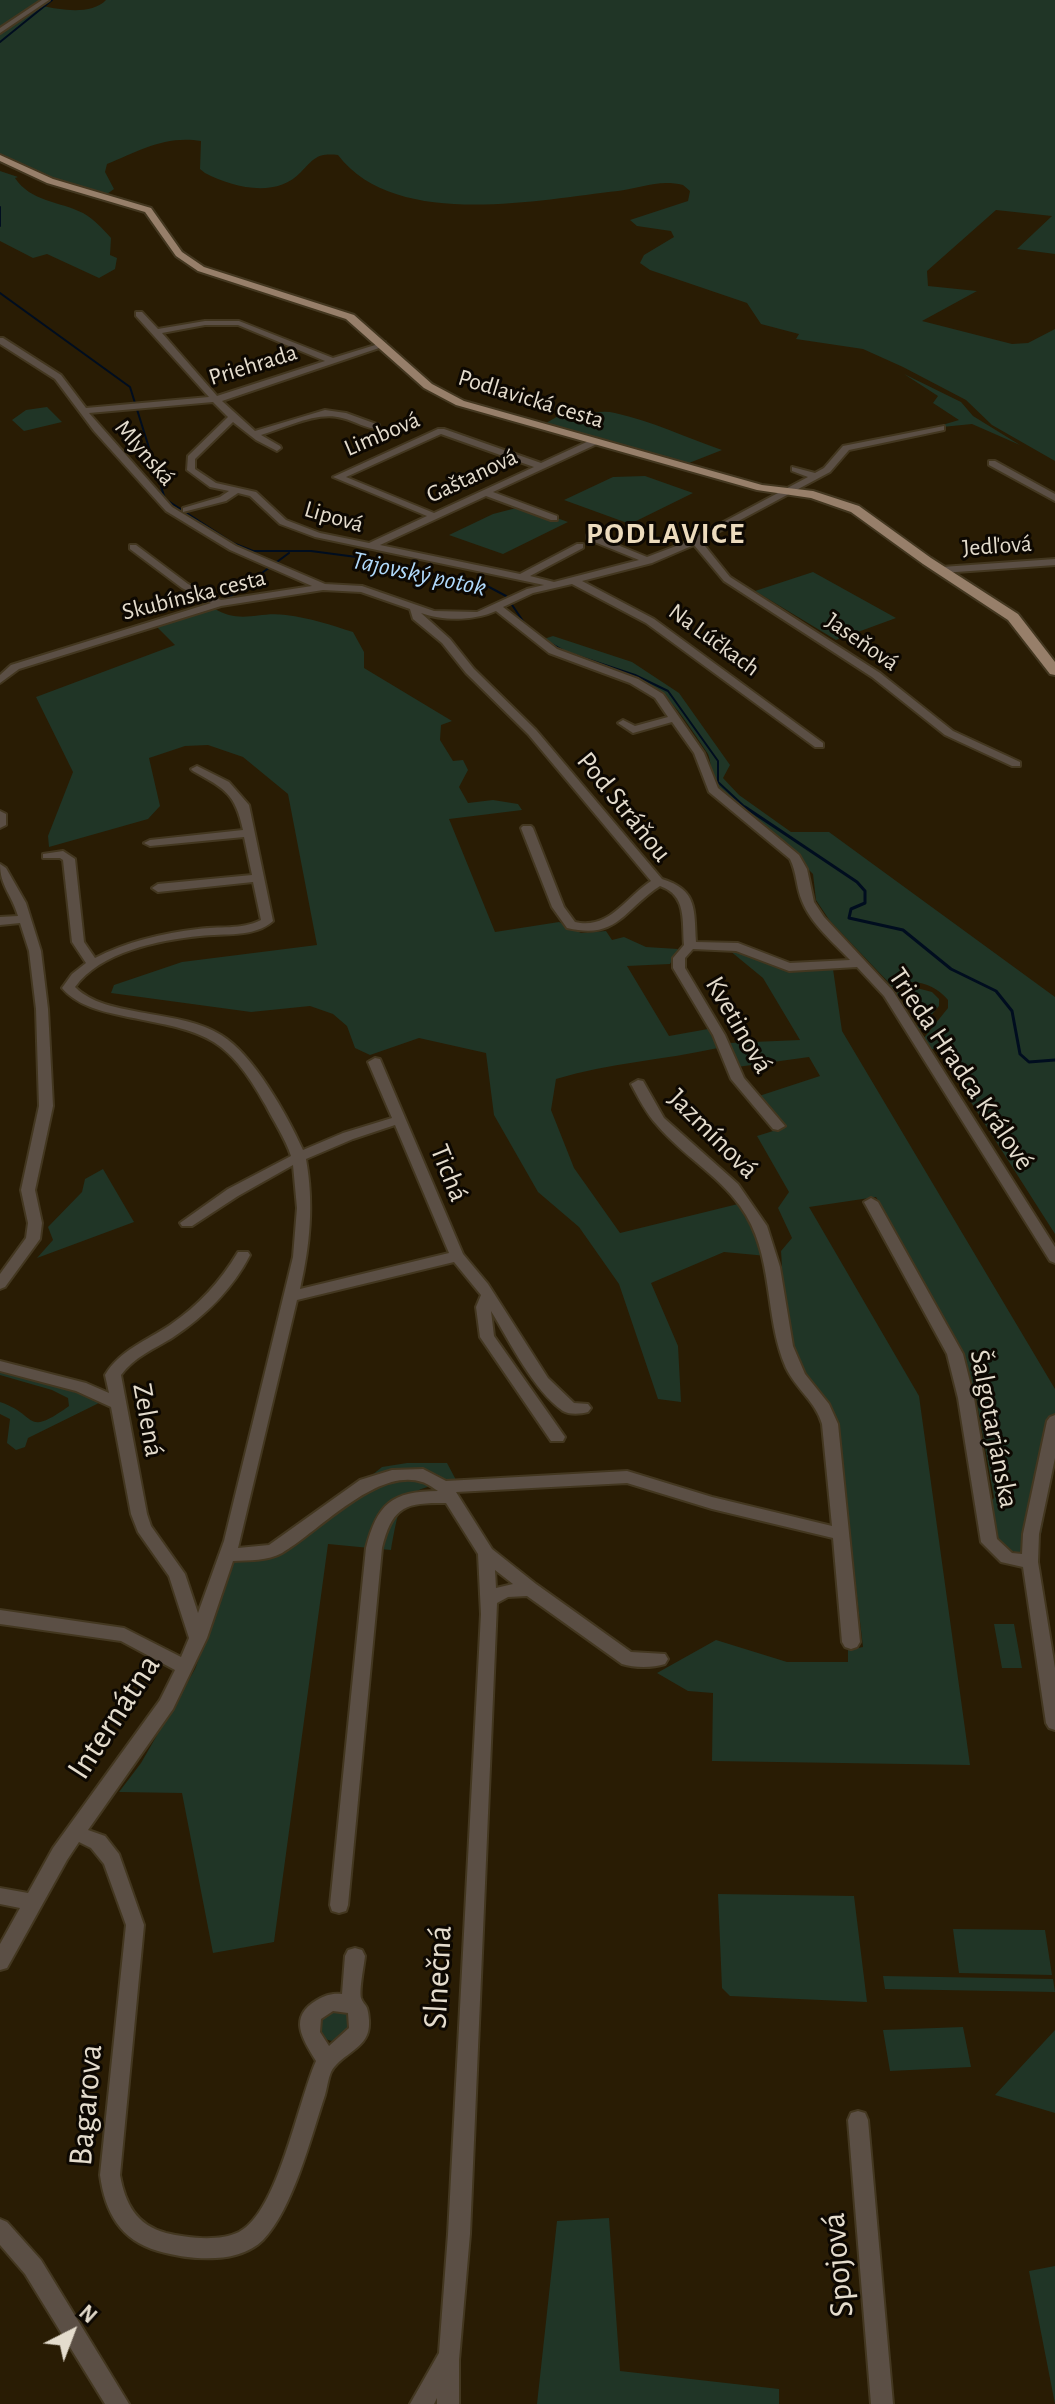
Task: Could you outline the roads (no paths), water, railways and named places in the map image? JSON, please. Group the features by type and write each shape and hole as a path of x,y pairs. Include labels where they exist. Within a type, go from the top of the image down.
{"main road":[{"name":"Podlavická cesta","path":"0,158 50,181 141,206 157,219 179,254 193,265 336,310 357,321 428,386 446,397 502,418 785,492 813,495 855,509 1013,617 1055,671"}],"street":[{"path":"0,31 46,0"},
{"path":"139,314 234,416 277,448"},
{"path":"156,332 236,322 333,361"},
{"name":"Mlynská","path":"0,340 58,377 140,474 158,500 233,548 323,587"},
{"name":"Priehrada","path":"84,411 218,400 382,344"},
{"path":"255,434 325,413 343,415 376,427"},
{"name":"Lipová","path":"234,416 197,449 190,466 213,485 237,489 259,498 289,525 368,547 554,584"},
{"path":"554,584 576,582 649,561 696,541 830,467 846,448 941,428"},
{"name":"Limbová","path":"434,516 341,480 339,474 441,431 541,466"},
{"name":"Gaštanová","path":"368,547 594,442"},
{"name":"Jedľová","path":"992,463 1055,498"},
{"path":"795,469 815,476"},
{"path":"186,510 223,499 237,489"},
{"path":"484,492 554,518"},
{"path":"590,537 649,561"},
{"name":"Jaseňová","path":"696,541 727,579 876,675 949,733 1016,764"},
{"path":"521,577 580,546"},
{"path":"133,547 185,586 220,603"},
{"name":"Jedľová","path":"942,570 1055,562"},
{"name":"Na Lúčkach","path":"576,582 650,621 819,745"},
{"name":"Skubínska cesta","path":"0,680 15,667 220,603 323,587 362,589 415,610 458,617 501,606 554,584"},
{"path":"501,606 553,651 649,689 675,718 634,731 623,723"},
{"name":"Pod Stráňou","path":"415,610 417,617 446,641 470,671 532,732 658,882 636,895 612,924 591,929 571,925 558,907 527,828"},
{"name":"Trieda Hradca Králové","path":"675,718 699,753 713,790 790,853 801,869 808,902 889,994 1055,1258"},
{"path":"197,769 216,778 238,797 250,833 267,918 264,923 174,937 91,962 68,985 72,994 127,1014 200,1029 239,1052 255,1074 299,1159 305,1215 292,1296 228,1555 274,1550 372,1481 414,1474 434,1478 447,1492"},
{"path":"0,814 0,825"},
{"path":"150,843 250,833"},
{"path":"47,856 60,853 69,859 79,947 91,962"},
{"path":"0,868 15,891 35,951 42,1009 46,1106 28,1190 35,1223 33,1239 0,1284"},
{"path":"158,888 259,878"},
{"name":"Kvetinová","path":"658,882 683,891 690,945 679,958 679,968 719,1035 738,1079 778,1126"},
{"path":"0,921 24,919"},
{"name":"Kvetinová","path":"690,945 738,947 789,967 859,963"},
{"name":"Tichá","path":"375,1062 457,1256 488,1296 550,1390 570,1408 583,1408"},
{"name":"Jazmínová","path":"638,1084 654,1118 729,1182 769,1242 774,1259 784,1345 800,1380 827,1411 851,1642"},
{"path":"187,1223 237,1190 299,1159 374,1127 400,1120"},
{"name":"Šalgotarjánska","path":"871,1202 955,1354 966,1398 989,1542 1007,1558 1030,1562"},
{"name":"Zelená","path":"198,1638 177,1574 144,1528 139,1514 113,1379 119,1365 198,1312 224,1287 243,1255"},
{"path":"292,1296 457,1256"},
{"path":"488,1296 483,1307 487,1337 557,1437"},
{"path":"0,1366 81,1387 118,1404"},
{"name":"Šalgotarjánska","path":"1055,1421 1031,1534 1030,1562 1055,1723"},
{"path":"339,1905 379,1522 384,1513 403,1500 447,1492 627,1477 712,1503 841,1534"},
{"name":"Slnečná","path":"447,1492 486,1553 530,1589 628,1659 659,1659"},
{"name":"Slnečná","path":"448,2404 489,1600 486,1553"},
{"name":"Internátna","path":"0,1962 31,1902 75,1833 145,1738 185,1667 228,1555"},
{"path":"489,1600 505,1591 530,1589"},
{"path":"0,1617 124,1635 185,1667"},
{"name":"Bagarova","path":"75,1833 98,1842 112,1860 135,1925 110,2175 114,2200 129,2224 156,2242 174,2247 216,2248 253,2235 265,2221 327,2060 359,2031 358,2010 351,2003 355,1956"},
{"path":"0,1896 31,1902"},
{"path":"327,2060 310,2034 311,2014 331,2002 351,2003"},
{"name":"Spojová","path":"858,2120 882,2404"},
{"path":"0,2229 33,2267 118,2404"},
{"name":"Slnečná","path":"421,2404 450,2356"}],"waterway":[{"path":"0,42 52,0"},
{"path":"0,207 0,226"},
{"name":"Tajovský potok","path":"0,293 130,387 165,499 233,543 253,551 311,551 364,558 489,587 506,596 525,624"},
{"path":"224,601 289,553"},
{"name":"Tajovský potok","path":"543,639 566,652 635,675 668,691 718,761 718,782 747,809"},
{"name":"Tajovský potok","path":"745,807 857,882 865,891 865,903 851,909 849,918 903,930 951,969 996,991 1012,1011 1020,1054 1029,1062 1055,1060"}],"district":[{"name":"PODLAVICE","path":"666,534"}]}
